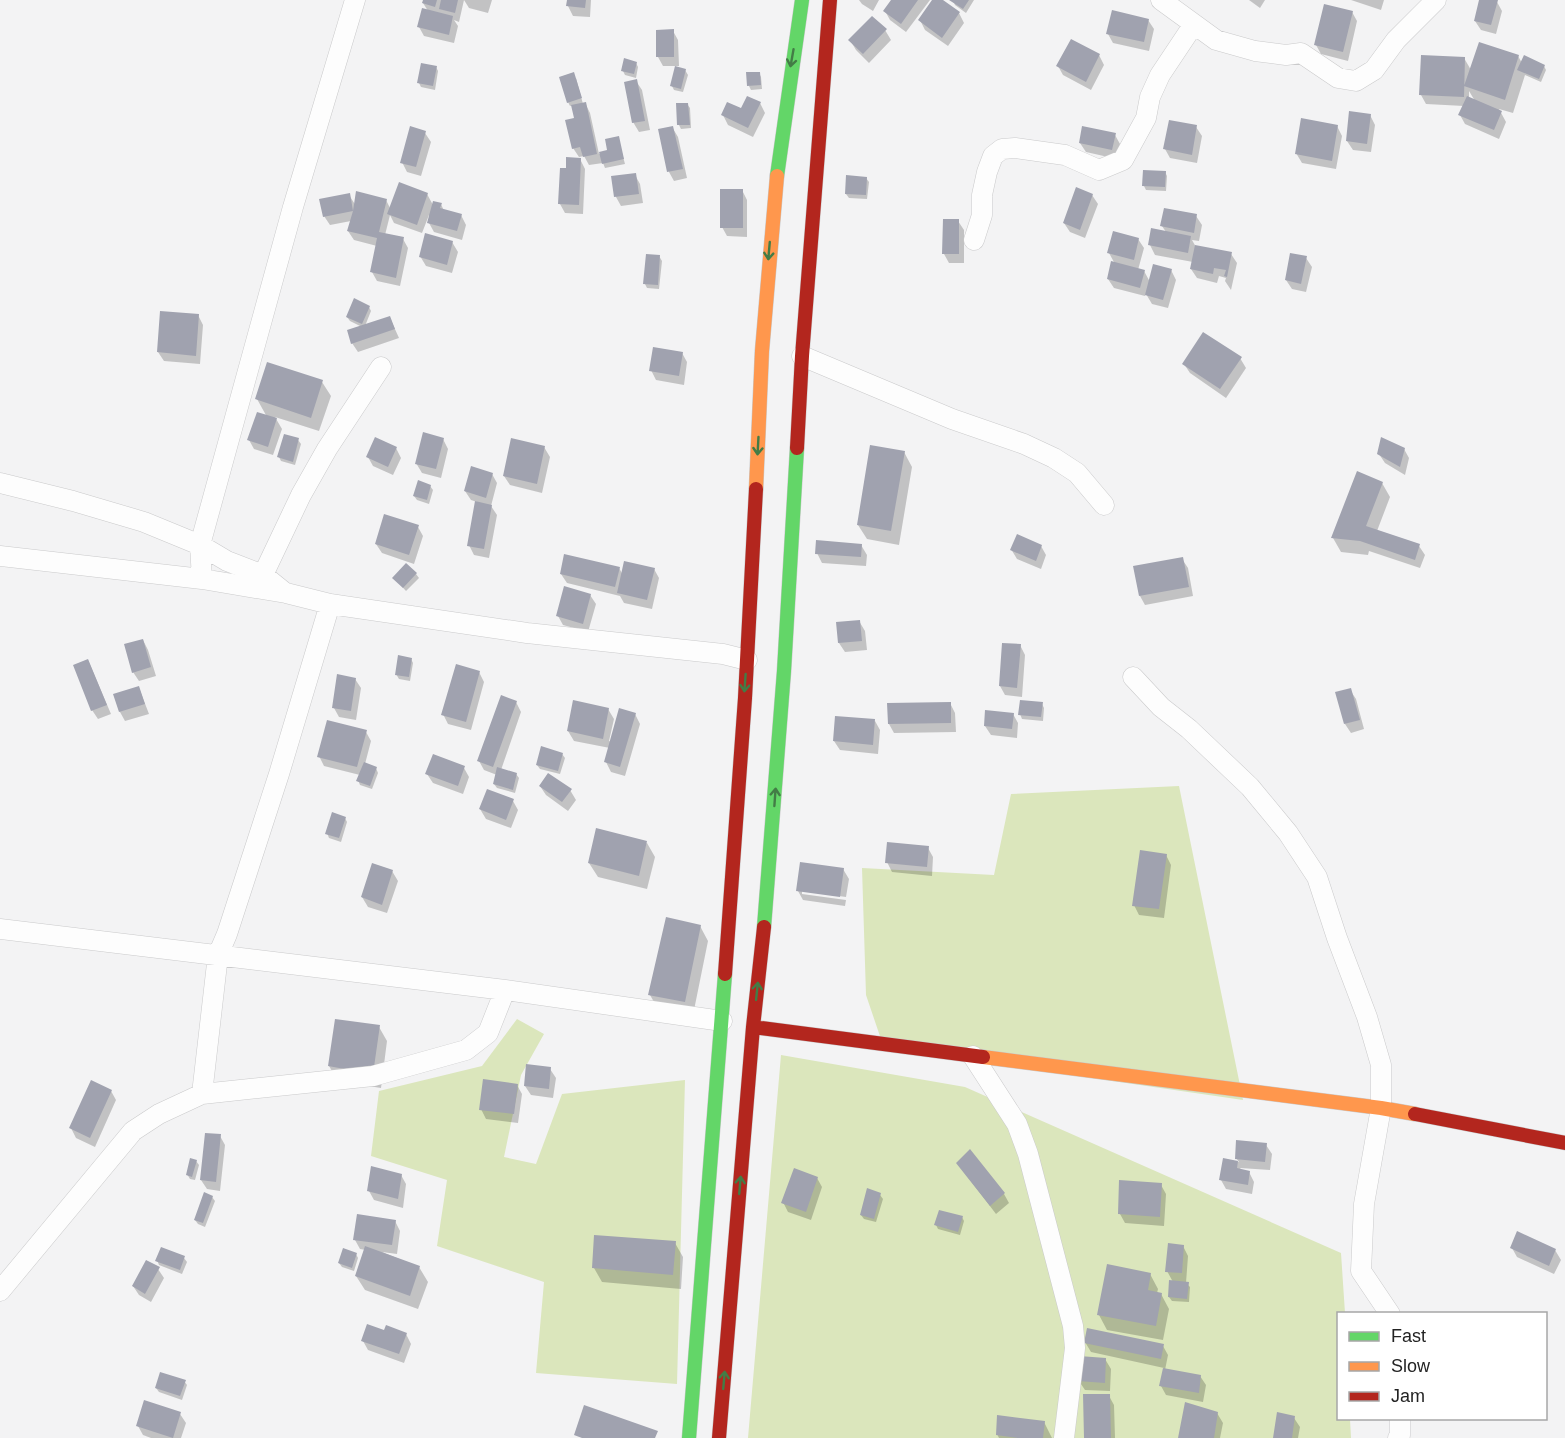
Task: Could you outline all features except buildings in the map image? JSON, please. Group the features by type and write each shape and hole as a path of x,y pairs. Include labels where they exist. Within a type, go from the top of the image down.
{"main road":[{"path":"689,1438 722,1021 747,660 763,320 773,202 802,0"},
{"path":"719,1438 753,1027 766,912 783,682 802,356 830,0"},
{"path":"753,1027 1381,1108 1565,1143"}],"street":[{"path":"202,579 200,544 293,207 355,0"},
{"path":"1161,0 1216,40 1255,51 1286,55 1301,53 1338,78 1356,81 1374,70 1396,40 1436,0"},
{"path":"974,240 982,215 982,195 987,172 993,156 1002,149 1015,148 1065,155 1099,170 1123,160 1146,118 1150,97 1160,75 1194,24"},
{"path":"802,356 952,419 1024,444 1054,458 1077,473 1104,505"},
{"path":"263,575 301,495 322,458 381,367"},
{"path":"0,483 134,519 200,544 227,561 263,575 286,593"},
{"path":"0,556 202,579 286,593 330,604 527,633 723,654 747,660"},
{"path":"202,1094 218,955 227,934 275,785 330,604"},
{"path":"1133,677 1161,707 1189,729 1250,787 1288,833 1317,877 1367,1017 1381,1065 1381,1108 1364,1204 1361,1271 1389,1312"},
{"path":"0,929 505,990 722,1021"},
{"path":"0,1291 133,1131 159,1114 202,1094 373,1076 466,1050 489,1033 505,990"},
{"path":"974,1056 1017,1124 1028,1155 1073,1326 1075,1348 1064,1438"},
{"path":"1398,1438 1400,1420"}],"green space":[{"path":"1179,786 1243,1100 884,1048 866,995 862,868 994,875 1011,794"},
{"path":"517,1019 544,1034 521,1075 504,1157 536,1164 562,1094 685,1080 677,1384 536,1373 544,1282 437,1246 447,1180 371,1156 379,1091 482,1066"},
{"path":"781,1055 965,1087 1341,1253 1345,1312 1337,1312 1337,1420 1350,1420 1351,1438 748,1438"}],"traffic: fast":[{"path":"777,176 802,0"},
{"path":"764,927 784,671 797,448"},
{"path":"689,1438 725,974"}],"traffic: slow":[{"path":"756,489 762,351 777,176"},
{"path":"983,1057 1415,1114"}],"traffic: jam":[{"path":"797,448 830,0"},
{"path":"725,974 745,698 756,489"},
{"path":"719,1438 753,1027 764,927"},
{"path":"753,1027 983,1057"},
{"path":"1415,1114 1565,1143"}]}
